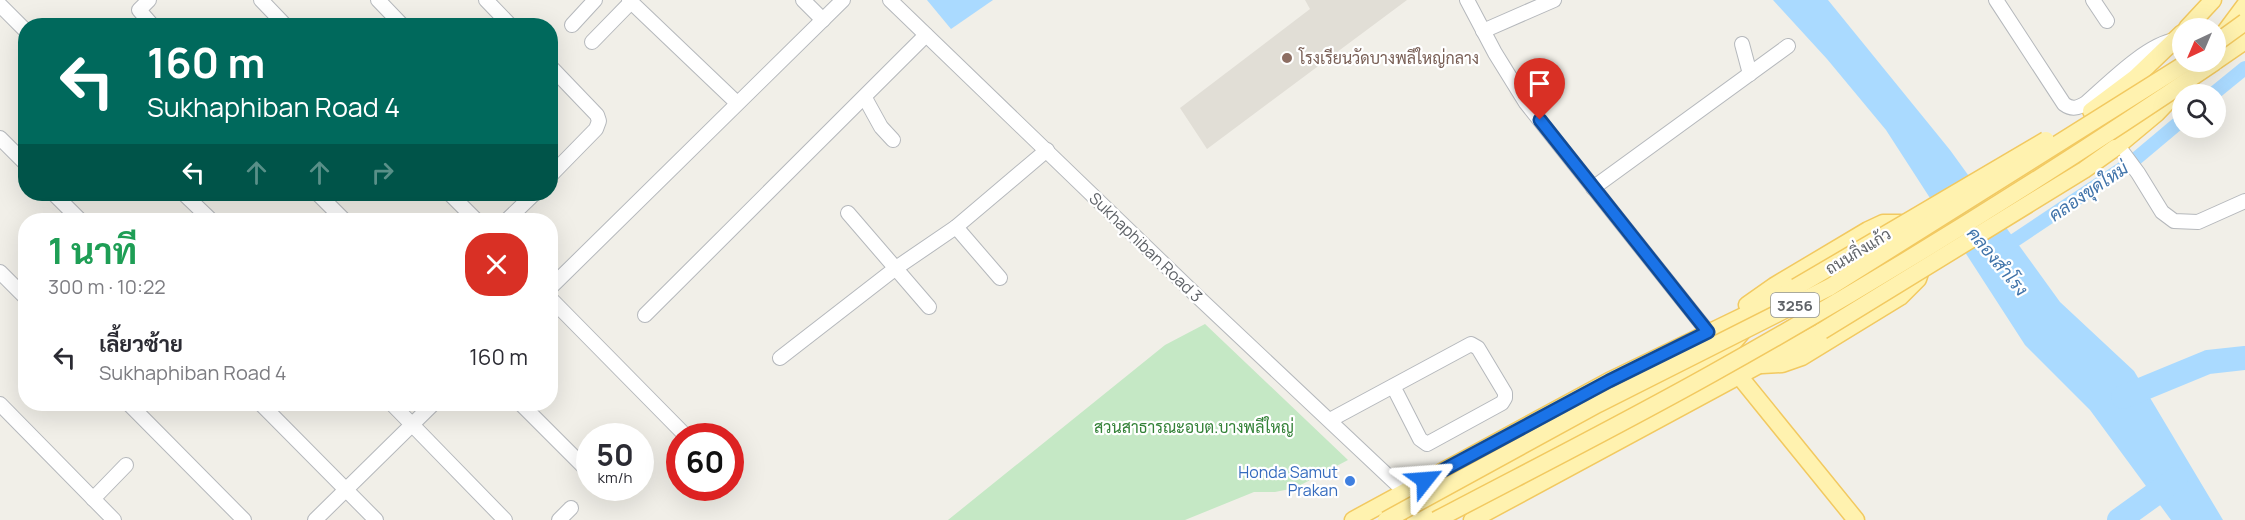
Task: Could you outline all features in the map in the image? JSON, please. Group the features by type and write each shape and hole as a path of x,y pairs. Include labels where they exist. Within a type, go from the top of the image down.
{"main road":[{"name":"ถนนกิ่งแก้ว","path":"2197,18 2213,0"},
{"path":"2226,31 2245,5"},
{"path":"2226,36 2245,22"},
{"name":"3256","path":"2226,54 2245,41"},
{"name":"ถนนกิ่งแก้ว","path":"1353,520 1609,381 1776,299 2091,111 2135,78 2172,43"},
{"name":"3256","path":"1386,520 1598,404 1830,287 1915,236 2172,72"},
{"name":"3256","path":"1472,520 1822,332 2074,176 2120,151 2194,72"},
{"name":"3256","path":"1437,520 1713,373 1892,268 2127,122 2199,72"},
{"path":"1729,322 1774,286 1868,230 1883,223 1900,223 1924,261 1918,279 1900,297 1802,357 1782,364 1762,365"},
{"path":"1415,520 1721,357 1739,335 1776,299"},
{"path":"1740,377 1856,520"}],"street":[{"path":"146,18 139,10 149,0"},
{"path":"261,0 278,18"},
{"path":"378,0 395,18"},
{"path":"486,0 503,18"},
{"path":"572,25 595,0"},
{"path":"803,0 823,20"},
{"path":"558,280 843,0"},
{"name":"Sukhaphiban Road 3","path":"890,0 1198,297 1404,491"},
{"path":"1467,0 1526,103 1708,332"},
{"path":"1483,31 1554,0"},
{"path":"2093,0 2107,21"},
{"path":"592,42 630,1 736,103"},
{"path":"2000,2 2064,104 2071,108 2080,107 2086,103 2151,49 2172,38"},
{"path":"0,6 18,23"},
{"path":"645,315 926,35"},
{"path":"1742,44 1750,74"},
{"path":"1593,188 1788,46"},
{"path":"558,74 597,115 599,121 596,129 558,169"},
{"path":"865,98 881,127 893,140"},
{"path":"0,138 18,156"},
{"path":"780,358 896,268 956,227 1047,150"},
{"path":"2120,151 2138,173 2162,212 2174,220 2198,222 2245,201"},
{"path":"61,201 74,213"},
{"path":"191,201 204,213"},
{"path":"325,201 337,213"},
{"path":"457,201 469,213"},
{"path":"514,213 527,201"},
{"path":"848,213 929,307"},
{"path":"956,227 1000,278"},
{"path":"0,272 18,290"},
{"path":"558,306 673,423"},
{"path":"1330,420 1393,386 1471,344 1478,348 1505,393 1505,398 1502,403 1427,444 1420,439 1393,386"},
{"path":"1721,357 1740,377"},
{"path":"0,404 114,520"},
{"path":"136,411 244,520"},
{"path":"268,411 376,520"},
{"path":"399,411 506,520"},
{"path":"315,520 426,411"},
{"path":"527,411 576,459"},
{"path":"93,499 126,465"},
{"path":"559,520 572,508"}],"shaded area":[{"name":"โรงเรียนวัดบางพลีใหญ่กลาง","path":"1305,0 1407,0 1207,149 1180,108 1310,9"}],"green space":[{"name":"สวนสาธารณะอบต.บางพลีใหญ่","path":"1205,324 1348,460 1295,488 1275,492 1254,492 1185,520 948,520 1165,345"}],"water":[{"path":"927,0 993,0 951,29"},
{"name":"คลองสำโรง","path":"1773,0 1828,0 1950,150 2060,302 2134,371 2223,520 2171,520 2090,410 2025,345 1886,130 1827,59"}],"waterway":[{"name":"คลองขุดใหม่","path":"2225,84 2245,68"},
{"name":"คลองขุดใหม่","path":"2000,250 2132,162 2172,128"},
{"path":"2123,397 2208,362 2245,358"},
{"path":"2119,520 2176,479"}],"place":[{"name":"โรงเรียนวัดบางพลีใหญ่กลาง","path":"1287,58"},
{"name":"Honda Samut Prakan","path":"1350,481"}],"route":[{"path":"1425,480 1609,381 1708,332 1540,120"}]}
